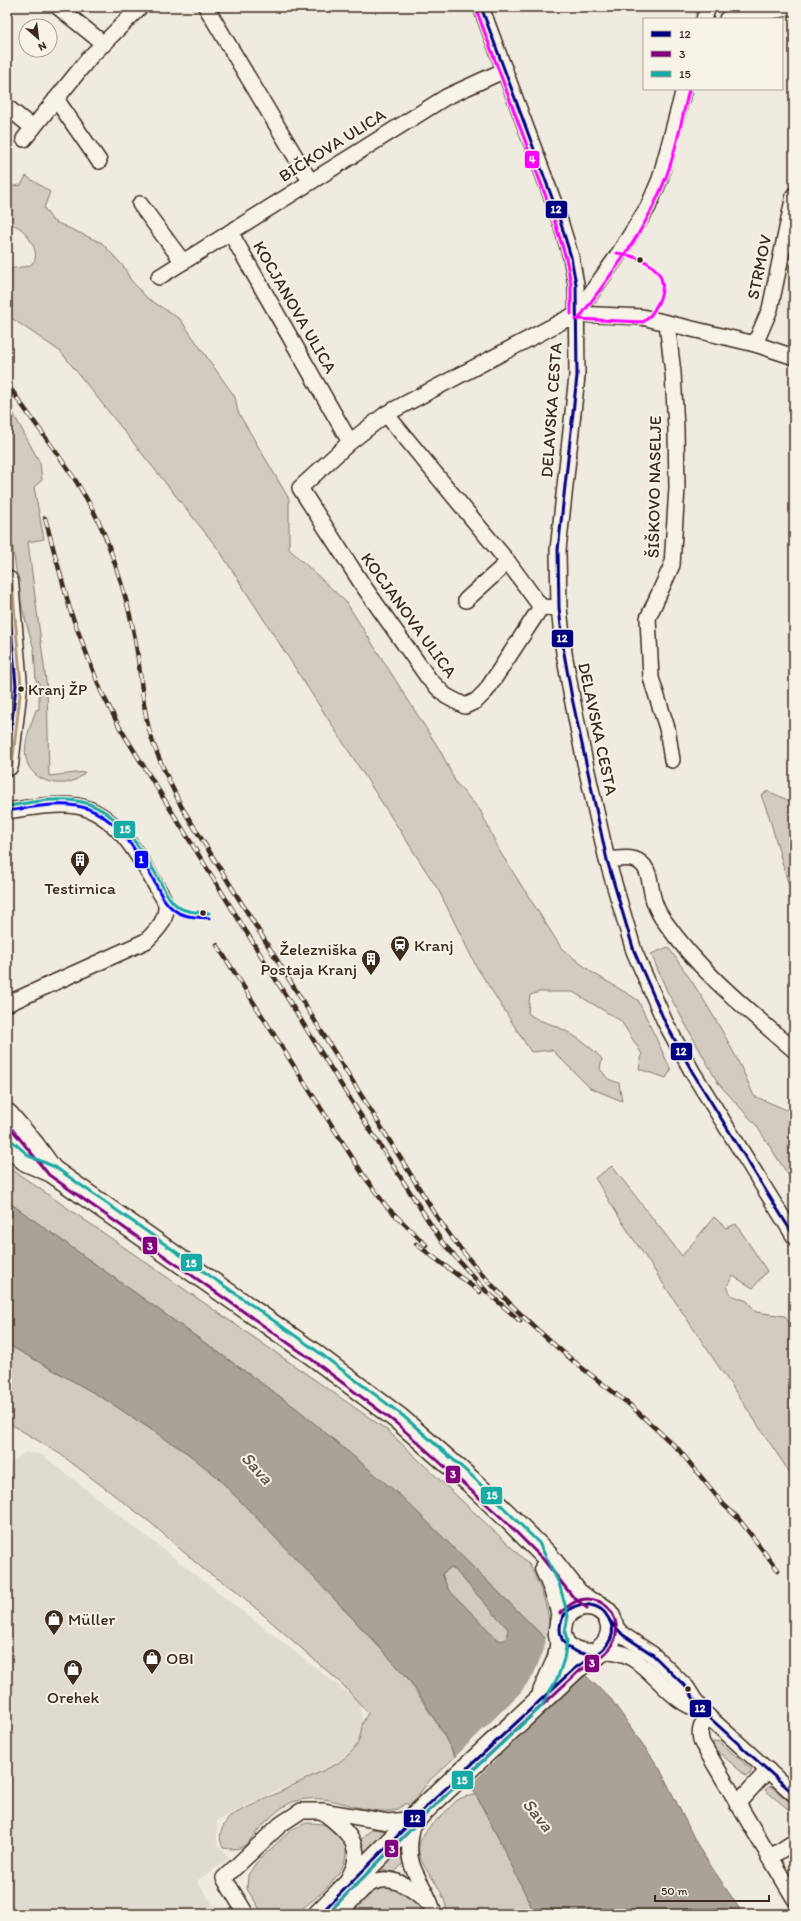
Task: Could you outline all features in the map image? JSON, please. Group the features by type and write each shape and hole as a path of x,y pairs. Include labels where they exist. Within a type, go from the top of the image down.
{"main road":[{"path":"7,582 16,686 7,765"},
{"path":"7,1114 52,1171"},
{"path":"7,1144 26,1160 52,1171 314,1356 400,1419 470,1481 556,1566 577,1594 590,1604 602,1609 604,1642"},
{"path":"535,1546 554,1585 563,1617 560,1632 562,1640 559,1658 537,1704"},
{"path":"563,1617 574,1606 590,1604"},
{"path":"562,1640 572,1652 588,1656 604,1642"},
{"path":"320,1914 421,1812 604,1642"}],"street":[{"path":"58,7 104,44"},
{"path":"7,107 28,134 104,44 140,7"},
{"path":"206,7 310,181"},
{"name":"DELAVSKA CESTA","path":"481,7 557,211 571,257 576,284 577,376 558,550 559,608 564,653 575,713 608,860 634,951 665,1022 693,1073 794,1236"},
{"path":"704,18 708,7"},
{"path":"733,18 794,7"},
{"name":"BIČKOVA ULICA","path":"159,277 446,97 505,70"},
{"path":"576,314 616,258 648,207 660,179 684,90"},
{"path":"56,99 99,161"},
{"name":"STRMOV","path":"755,344 770,309 794,195"},
{"path":"140,204 183,262"},
{"name":"KOCJANOVA ULICA","path":"230,232 350,442"},
{"path":"576,314 642,317 755,344 794,357"},
{"name":"KOCJANOVA ULICA","path":"541,607 486,691 465,706 446,696 429,679 364,587 300,488 350,442 386,414 576,314"},
{"name":"ŠIŠKOVO NASELJE","path":"667,323 673,373 677,488 672,565 648,618 651,678 667,728 672,760"},
{"path":"386,414 508,562 541,607 559,608"},
{"path":"466,600 508,562"},
{"path":"7,811 45,807 78,806 101,816 124,835 140,858 166,904 164,918 157,930 146,941 9,1003"},
{"path":"608,860 631,858 639,860 647,870 654,902 664,921 680,942 716,982 794,1050"},
{"path":"705,1713 681,1702 635,1660 621,1652 610,1650 604,1642 623,1635 652,1654 687,1688 705,1713 794,1794"},
{"path":"705,1713 700,1736 737,1804 794,1898"},
{"path":"737,1804 768,1770"},
{"path":"246,1914 224,1878 281,1824 301,1811 322,1811 388,1822 421,1812"},
{"path":"322,1811 341,1826 352,1839 355,1850 356,1862 343,1891"},
{"path":"421,1812 409,1843 412,1865 434,1910"},
{"path":"770,1858 794,1842"},
{"path":"332,1914 341,1910 365,1888 379,1880 396,1880 414,1890 434,1910"}],"shaded area":[{"path":"26,176 50,192 44,208 53,221 102,243 124,267 130,279 147,298 180,319 235,397 238,412 289,499 289,549 346,602 441,752 456,783 480,810 500,852 562,949 593,973 638,1000 671,1070 666,1078 639,1069 642,1054 621,1021 573,992 540,992 530,995 528,1013 573,1035 597,1054 602,1059 600,1069 608,1079 619,1083 622,1101 590,1088 552,1050 531,1052 476,966 439,891 219,550 61,352 7,315 7,271 10,269 28,266 33,263 35,258 34,248 28,237 21,229 7,222 7,187 21,185"},
{"path":"7,402 40,463 42,480 34,487 44,539 28,542 47,689 49,776 85,772 70,782 51,782 42,779 29,767 25,752 28,734 36,710 39,709 39,682 36,681 34,649 22,608 7,512"},
{"path":"768,791 794,803 794,904 769,816 761,795"},
{"path":"668,947 692,982 726,1038 754,1096 794,1113 794,1184 756,1125 718,1083 667,991 651,954"},
{"path":"7,1166 387,1430 530,1565 545,1602 550,1631 549,1642 403,1498 296,1408 7,1201"},
{"path":"612,1166 682,1256 714,1217 726,1228 736,1224 767,1271 753,1288 733,1276 727,1286 731,1295 747,1301 756,1312 785,1316 794,1331 794,1479 624,1225 595,1178"},
{"path":"7,1344 103,1398 187,1453 215,1475 299,1561 407,1677 441,1730 455,1757 430,1780 409,1807 407,1803 393,1811 380,1811 368,1810 323,1799 300,1800 286,1805 275,1813 244,1846 237,1849 223,1848 220,1835 230,1816 337,1764 358,1744 365,1717 368,1713 342,1684 234,1589 204,1570 151,1523 60,1454 9,1423 7,1420"},
{"path":"26,1452 42,1455 358,1701 371,1752 274,1792 217,1821 217,1843 229,1859 197,1881 219,1914 14,1914 7,1904 7,1466"},
{"path":"450,1568 455,1570 508,1629 506,1639 502,1641 497,1639 448,1589 442,1574"},
{"path":"719,1741 752,1770 750,1774 746,1776 713,1747 713,1742"},
{"path":"770,1786 794,1805 794,1814 765,1790"},
{"path":"476,1795 535,1914 447,1914 444,1899 423,1865 419,1854 420,1843 426,1831 456,1801 463,1797"},
{"path":"306,1823 326,1825 334,1829 341,1837 346,1848 345,1859 341,1870 325,1890 297,1913 294,1910 290,1914 263,1914 247,1889 248,1875 256,1863 291,1830"},
{"path":"372,1829 386,1831 364,1853 361,1839"},
{"path":"400,1850 403,1864 395,1872 380,1869"},
{"path":"385,1888 397,1890 408,1895 416,1903 421,1914 349,1914 374,1891"}],"water":[{"name":"Sava","path":"7,1201 296,1408 403,1498 549,1642 611,1699 660,1769 699,1848 743,1914 535,1914 491,1823 441,1730 407,1677 215,1475 187,1453 103,1398 7,1344","holes":["450,1568 455,1570 508,1629 506,1639 502,1641 497,1639 448,1589 442,1574"]}],"pier":[{"path":"546,1636 581,1675 469,1786 453,1759 519,1694 533,1676 544,1649"}],"railway":[{"path":"7,383 75,479 98,520 107,541 132,622 150,733 160,761 181,806 439,1220 469,1260 503,1296 539,1331 577,1364"},
{"path":"45,518 71,613 101,691 120,728 340,1083 442,1242 486,1291 520,1321"},
{"path":"217,945 364,1176 386,1206 426,1245"},
{"path":"416,1244 480,1292"},
{"path":"573,1361 630,1405 679,1450 724,1505 738,1518 778,1570"}],"transit line":[{"name":"12","path":"481,7 557,211 571,257 576,284 577,376 558,550 559,608 564,653 572,698 607,860 634,951 665,1022 693,1073 794,1236"},
{"name":"4","path":"476,9 552,213 566,258 571,284 571,314"},
{"name":"4","path":"580,317 642,228 664,183 676,144 689,90"},
{"name":"4","path":"576,319 643,322 654,311 662,292 662,282 659,274 646,262 617,253"},
{"name":"12","path":"7,582 16,686 7,765"},
{"path":"12,582 21,686 12,766"},
{"name":"3","path":"7,640 11,686 7,721"},
{"name":"15","path":"7,806 42,801 68,800 91,805 103,811 114,819 134,840 150,864 166,893 176,905 187,911 209,913"},
{"name":"1","path":"7,811 42,806 68,805 90,810 102,816 112,823 130,843 152,877 163,898 174,910 186,916 209,918"},
{"name":"3","path":"7,1123 49,1175 311,1359 396,1423 504,1520 543,1559 573,1597 587,1608"},
{"name":"15","path":"10,1139 29,1156 55,1167 317,1351 402,1415 473,1477 539,1543 559,1583 568,1616 565,1632 567,1641 564,1659 558,1677 541,1707 431,1809 327,1914"},
{"name":"3","path":"327,1914 431,1809 578,1672 607,1652 615,1639 616,1630 612,1613 606,1606 599,1601 590,1599 580,1600 560,1613"},
{"name":"12","path":"320,1914 428,1805 575,1668 596,1654 603,1649 609,1643 612,1636 612,1628 609,1619 601,1609 590,1605 578,1606 568,1611 562,1619 560,1629 562,1639 568,1647 580,1653 596,1654"},
{"name":"12","path":"610,1621 623,1635 652,1654 687,1688 701,1710 794,1794"}],"place":[{"name":"Kranj ŽP","path":"21,689"},
{"name":"Testirnica","path":"80,877"},
{"name":"Kranj","path":"400,962"},
{"name":"Železniška Postaja Kranj","path":"371,976"},
{"name":"Müller","path":"54,1636"},
{"name":"OBI","path":"152,1675"},
{"name":"Orehek","path":"73,1686"}]}
